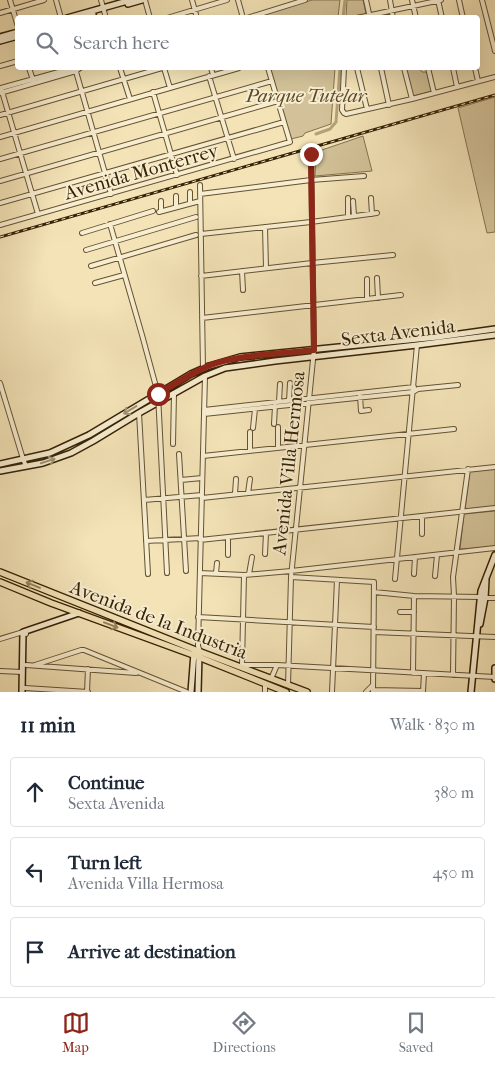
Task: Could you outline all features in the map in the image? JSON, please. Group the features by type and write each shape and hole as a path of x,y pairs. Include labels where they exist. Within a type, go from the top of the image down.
{"main road":[{"path":"90,15 131,0"},
{"path":"81,15 144,0"},
{"path":"0,36 15,33"},
{"path":"0,41 15,37"},
{"name":"Sexta Avenida","path":"0,464 50,453 89,435 203,369 224,361 495,329"},
{"name":"Sexta Avenida","path":"0,471 43,463 72,453 174,393 205,376 225,368 495,335"},
{"path":"471,692 482,597 486,576 495,555"},
{"name":"Avenida de la Industria","path":"0,572 197,652 286,692"},
{"name":"Avenida de la Industria","path":"0,582 82,614 242,666 307,692"},
{"path":"24,690 24,633 82,614"},
{"path":"191,692 197,652"},
{"path":"197,652 198,692"},
{"path":"495,668 495,678"},
{"path":"278,689 288,685"}],"street":[{"path":"10,0 15,18"},
{"path":"0,13 44,0"},
{"path":"56,0 60,15"},
{"path":"101,0 105,15"},
{"path":"144,0 149,15"},
{"path":"192,0 196,15"},
{"path":"178,15 228,0"},
{"path":"238,0 244,15"},
{"path":"284,0 286,6"},
{"path":"260,15 306,0"},
{"path":"366,0 369,15"},
{"path":"390,0 393,15"},
{"path":"412,0 415,15"},
{"path":"373,15 439,0 442,15"},
{"path":"459,0 462,15"},
{"path":"482,0 495,51"},
{"path":"0,66 15,62"},
{"path":"30,70 33,81"},
{"path":"38,214 1,90 70,70"},
{"path":"77,70 111,194"},
{"path":"121,70 130,99"},
{"path":"0,115 156,70"},
{"path":"164,70 170,88"},
{"path":"211,70 215,97 234,158"},
{"path":"0,136 233,70"},
{"path":"0,203 284,122 269,70"},
{"path":"344,70 342,110 346,114 389,105 495,76"},
{"path":"357,70 367,109"},
{"path":"381,70 389,105"},
{"path":"405,70 412,99"},
{"path":"428,70 434,93"},
{"path":"453,70 457,87"},
{"path":"475,70 478,81"},
{"path":"0,160 272,81"},
{"path":"153,92 177,175"},
{"path":"0,181 278,101"},
{"name":"Avenida Monterrey","path":"0,225 290,142 284,122"},
{"name":"Avenida Villa Hermosa","path":"288,685 291,571 314,350 311,154"},
{"path":"200,194 311,180 364,176"},
{"path":"200,185 199,234 203,369"},
{"path":"190,192 190,203"},
{"path":"176,196 176,208"},
{"path":"348,198 348,217"},
{"path":"91,266 199,234 374,214 371,198"},
{"path":"161,201 160,212 200,201"},
{"path":"353,201 354,216"},
{"path":"82,233 153,212"},
{"path":"86,250 196,218"},
{"path":"110,224 158,394 167,573"},
{"path":"265,227 266,268"},
{"path":"201,276 393,255"},
{"path":"242,271 243,290"},
{"path":"95,283 124,274"},
{"path":"377,278 378,298"},
{"path":"367,279 367,299"},
{"path":"202,318 401,296"},
{"path":"395,579 417,345"},
{"path":"197,652 205,376"},
{"path":"0,383 26,466"},
{"path":"289,401 290,383"},
{"path":"279,402 280,384"},
{"path":"204,412 275,406 458,385"},
{"path":"173,444 174,393"},
{"path":"360,395 361,411 369,410"},
{"path":"257,407 279,402 308,401"},
{"path":"274,424 275,406"},
{"path":"250,451 257,407"},
{"path":"139,413 148,574"},
{"path":"278,427 278,448"},
{"path":"203,456 454,429"},
{"path":"179,454 186,571"},
{"path":"144,500 248,493 495,467"},
{"path":"453,675 453,578 468,470"},
{"path":"181,480 202,478"},
{"path":"235,494 236,479"},
{"path":"248,493 250,479"},
{"path":"146,541 228,537 495,508"},
{"path":"422,516 422,534"},
{"path":"264,554 266,533"},
{"path":"228,537 228,555"},
{"path":"200,573 247,575 495,548"},
{"path":"435,576 436,554"},
{"path":"252,556 247,575 243,620 242,666 277,665 495,678"},
{"path":"414,557 414,574"},
{"path":"216,573 217,563"},
{"path":"291,577 374,582 373,689"},
{"path":"332,692 337,580"},
{"path":"374,592 414,596 495,598"},
{"path":"413,673 414,596"},
{"path":"400,612 414,612"},
{"path":"198,617 374,626"},
{"path":"374,632 495,637"},
{"path":"0,639 24,633"},
{"path":"0,671 24,668 84,650 187,692"},
{"path":"35,665 141,674"},
{"path":"271,679 277,665"},
{"path":"24,690 88,692 88,669"},
{"path":"366,692 373,689 423,691 424,674"},
{"path":"265,684 265,692"}],"green space":[{"path":"312,0 340,0 338,15 262,15"},
{"path":"347,0 363,0 366,14 346,15"},
{"name":"Parque Tutelar","path":"271,70 335,70 331,124 291,139"},
{"path":"406,70 427,72 432,91 413,96"},
{"path":"495,97 495,232 487,233 458,108"},
{"path":"363,136 372,171 315,176 316,152"},
{"path":"495,467 495,506 465,510 470,470"},
{"path":"495,511 495,547 460,549 464,514"}],"waterway":[{"path":"343,15 345,0"},
{"path":"316,134 330,129 336,122 340,70"}],"railway":[{"path":"0,237 495,95"}],"route":[{"path":"158,394 191,374 224,361 314,350 311,154"}]}
